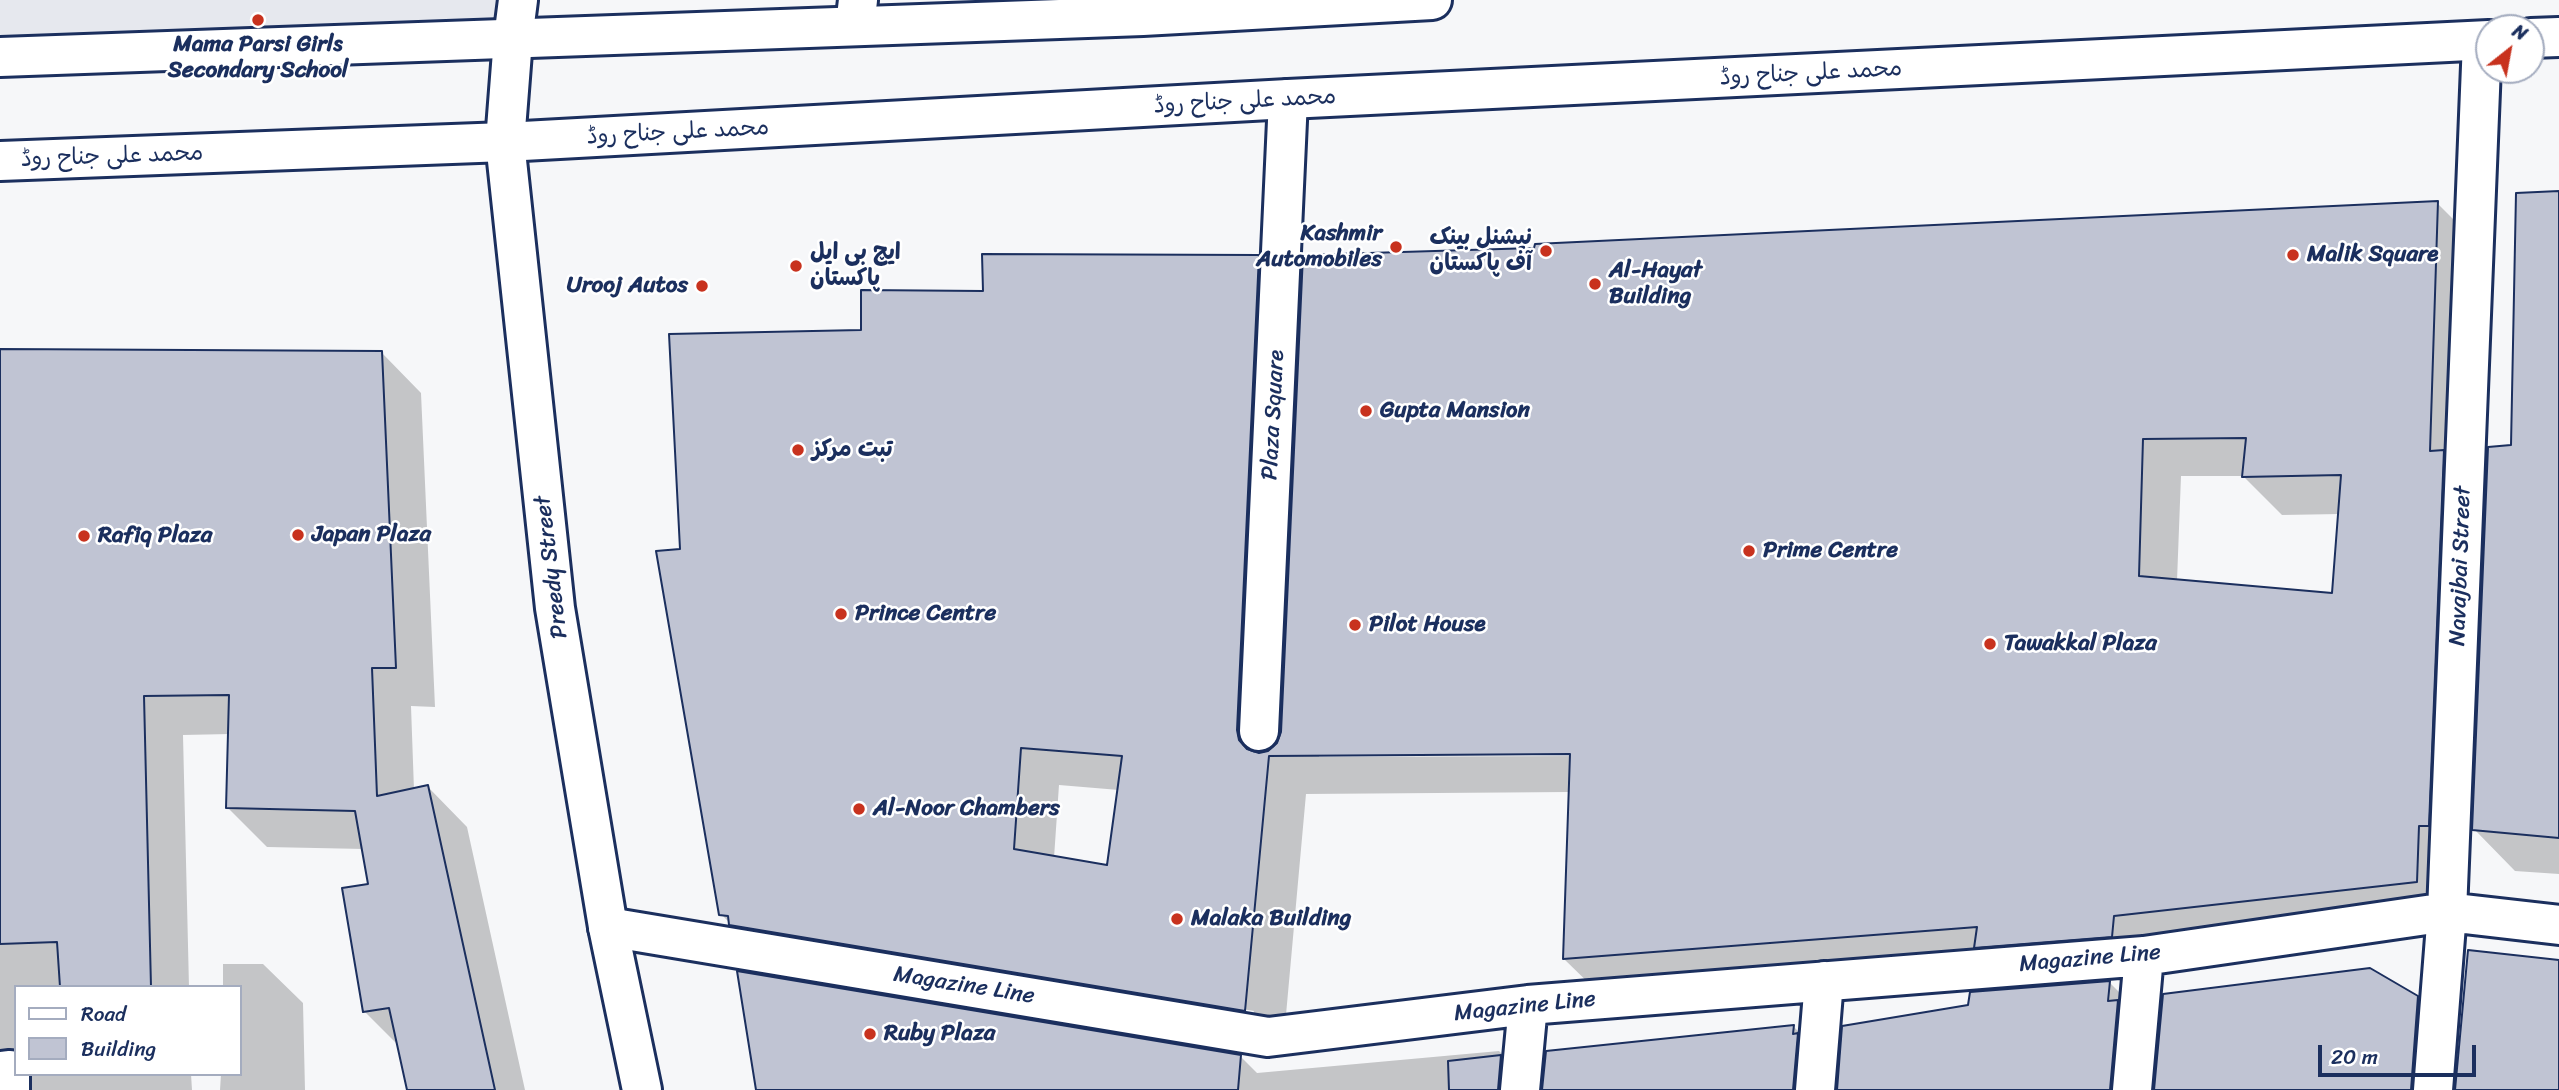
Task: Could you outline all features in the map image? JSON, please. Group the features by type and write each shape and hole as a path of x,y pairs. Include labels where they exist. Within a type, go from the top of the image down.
{"main road":[{"name":"Preedy Street","path":"518,0 505,142 555,608 608,927 642,1090"},
{"path":"0,57 513,39 857,13 1414,0"},
{"name":"محمد علی جناح روڈ","path":"0,161 505,142 1288,99 2475,41"},
{"name":"Navajbai Street","path":"2433,1090 2447,912 2483,84"},
{"name":"Plaza Square","path":"1259,731 1288,99"},
{"name":"Magazine Line","path":"608,927 1269,1037 1528,1005 2144,956 2447,912 2559,925"},
{"path":"2132,1090 2144,956"},
{"path":"1815,1090 1824,981"},
{"path":"1520,1090 1528,1005"},
{"path":"0,1071 10,1070 10,1090"}],"shaded area":[{"name":"Mama Parsi Girls Secondary School","path":"0,0 518,0 513,39 0,57"}],"building":[{"path":"2559,191 2559,838 2472,830 2488,447 2511,445 2516,193"},
{"path":"2438,201 2430,451 2444,450 2429,826 2419,826 2417,882 2114,916 2112,937 1974,948 1977,927 1563,959 1570,754 1269,756 1245,1011 729,925 728,916 719,915 656,551 680,549 669,334 861,330 861,290 983,291 982,254 1259,255 1237,730 1239,740 1247,749 1259,753 1268,751 1277,743 1281,732 1303,255 1534,248 1535,244","holes":["2246,438 2242,477 2341,475 2332,593 2139,576 2143,439","1021,748 1122,756 1107,865 1014,849"]},
{"path":"0,349 382,351 396,668 372,668 377,796 428,785 495,1090 407,1090 389,1008 363,1012 342,888 368,884 355,811 226,808 229,695 144,696 151,985 60,985 57,942 0,944"},
{"path":"2468,950 2559,960 2559,1090 2455,1090"},
{"path":"2370,968 2418,996 2411,1090 2154,1090 2163,994"},
{"name":"Ruby Plaza","path":"737,971 1241,1055 1238,1090 756,1090"},
{"path":"2110,981 2108,1001 2118,1000 2110,1090 1837,1090 1842,1026 1968,1005 1970,992"},
{"path":"1794,1025 1793,1034 1798,1033 1793,1090 1542,1090 1546,1051"},
{"path":"1501,1055 1498,1090 1449,1090 1448,1061"}],"place":[{"name":"Mama Parsi Girls Secondary School","path":"258,20"},
{"name":"Kashmir Automobiles","path":"1396,247"},
{"name":"نیشنل بینک آف پاکستان","path":"1546,251"},
{"name":"Malik Square","path":"2293,255"},
{"name":"ایچ بی ایل پاکستان","path":"796,266"},
{"name":"Al-Hayat Building","path":"1595,284"},
{"name":"Urooj Autos","path":"702,286"},
{"name":"Gupta Mansion","path":"1366,411"},
{"name":"تبت مرکز","path":"798,450"},
{"name":"Japan Plaza","path":"298,535"},
{"name":"Rafiq Plaza","path":"84,536"},
{"name":"Prime Centre","path":"1749,551"},
{"name":"Prince Centre","path":"841,614"},
{"name":"Pilot House","path":"1355,625"},
{"name":"Tawakkal Plaza","path":"1990,644"},
{"name":"Al-Noor Chambers","path":"859,809"},
{"name":"Malaka Building","path":"1177,919"},
{"name":"Ruby Plaza","path":"870,1034"}]}
